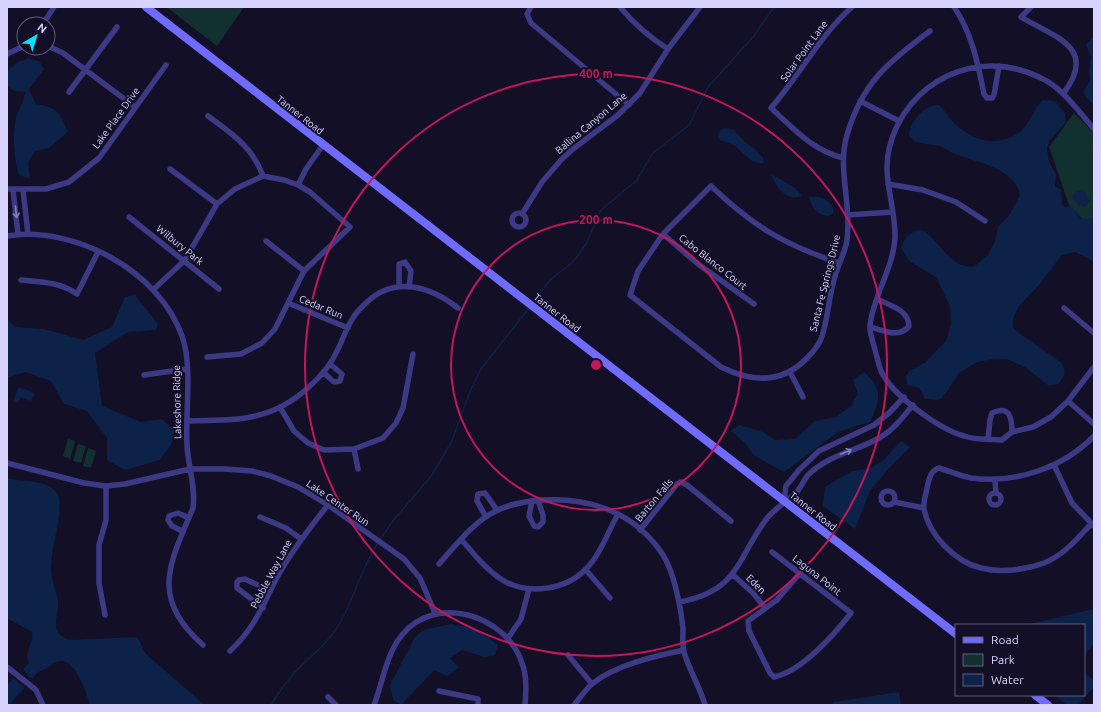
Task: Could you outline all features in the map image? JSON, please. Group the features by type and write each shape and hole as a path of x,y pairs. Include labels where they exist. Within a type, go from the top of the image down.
{"main road":[{"name":"Tanner Road","path":"146,7 955,633"},
{"path":"1036,696 1048,705"}],"street":[{"path":"48,16 54,7"},
{"path":"620,7 634,24 650,38 668,49"},
{"name":"Ballina Canyon Lane","path":"522,214 542,182 561,160 629,105 647,83 668,49 700,7"},
{"name":"Solar Point Lane","path":"843,158 824,152 806,140 771,108 794,80 825,35 852,7"},
{"path":"954,7 966,28 979,66 984,94 987,98 992,98 995,92 999,66"},
{"path":"1031,7 1021,17 1064,40 1074,55 1076,70 1070,84 1063,94"},
{"path":"529,9 528,17 531,23 629,105"},
{"path":"69,92 117,27"},
{"name":"Santa Fe Springs Drive","path":"663,234 638,272 630,295 722,367 738,375 763,378 774,377 790,372 802,364 819,344 823,334 834,278 847,240 848,215 843,158 847,136 860,101 869,85 881,70 896,56 930,31"},
{"path":"7,54 16,49"},
{"path":"56,50 63,53 135,107"},
{"name":"Lake Place Drive","path":"7,189 46,189 69,182 98,158 166,65"},
{"path":"1094,129 1063,94 1042,78 1028,72 999,66 979,66 961,70 933,84 912,103 899,121 889,150 887,164 888,184 895,236 893,256 876,300 870,327 882,372 891,386 913,405 942,425 964,437 1002,440 1012,432 1033,427 1051,417 1068,401 1094,367"},
{"path":"860,101 899,121"},
{"path":"208,116 243,143 258,161 263,176"},
{"path":"298,185 306,169 323,145"},
{"path":"170,169 217,204"},
{"path":"154,289 185,260 217,204 235,189 263,176 284,180 298,185 310,192 350,227 304,271 274,329 262,343 241,354 207,357"},
{"path":"888,184 923,190 956,202 985,221"},
{"path":"663,234 711,186 748,219 768,232 808,252 839,263"},
{"path":"14,190 18,234"},
{"path":"23,190 28,234"},
{"path":"848,215 892,212"},
{"name":"Wilbury Park","path":"129,216 219,288"},
{"name":"Lakeshore Ridge","path":"7,236 28,234 79,243 117,261 154,289 170,311 182,336 187,369 186,446 194,489 194,501 170,567 170,592 177,615 192,635 203,645"},
{"name":"Cabo Blanco Court","path":"663,234 698,264 754,304"},
{"path":"266,241 304,271"},
{"path":"21,280 56,283 67,287 77,294 98,252"},
{"path":"399,286 399,264 405,262 411,271 409,287"},
{"path":"187,421 249,418 266,414 280,407 309,387 330,364 353,316 373,297 399,286 420,288 434,293 458,308"},
{"path":"870,327 896,334 904,332 909,326 908,318 902,312 876,300"},
{"name":"Cedar Run","path":"288,303 348,328"},
{"path":"1064,308 1094,333"},
{"path":"280,407 294,431 308,443 324,450 354,449 384,438 396,423 403,408 413,354"},
{"path":"323,372 334,382 340,381 342,374 330,364"},
{"path":"144,375 187,369"},
{"path":"790,372 803,397"},
{"path":"784,501 786,486 799,470 819,452 874,425 889,413 904,397"},
{"path":"1068,401 1094,424"},
{"path":"680,602 705,595 716,589 732,574 768,517 784,501 796,493 808,476 824,463 881,437 899,423 913,405"},
{"path":"988,439 992,413 1000,410 1007,412 1012,418 1012,432"},
{"path":"1054,465 1072,503 1092,525 1067,549 1055,557 1043,563 1023,568 999,571 980,568 967,563 947,548 933,532 924,508 930,474 939,468 970,478 995,480 1022,475 1054,465 1080,449 1094,436"},
{"path":"354,449 358,469"},
{"name":"Lake Center Run","path":"7,463 84,483 106,486 125,484 190,470 225,468 252,471 271,476 298,487 328,505 404,559 420,578 435,613"},
{"path":"995,480 996,493"},
{"name":"Barton Falls","path":"640,530 677,484 681,482 687,484 731,521"},
{"path":"105,615 99,583 100,545 106,520 106,486"},
{"path":"486,517 477,501 478,494 485,494 497,510"},
{"path":"439,564 461,539 486,517 497,510 514,504 535,501 576,500 591,503 618,514 640,530 664,556 680,602 684,650 691,672 705,705"},
{"path":"894,502 924,508"},
{"name":"Pebble Way Lane","path":"230,651 250,629 301,538 328,505"},
{"path":"182,531 170,523 168,520 169,516 178,513 189,518"},
{"path":"461,539 493,573 505,581 529,588 544,589 559,586 586,570 618,514"},
{"path":"260,517 286,528 301,538"},
{"name":"Laguna Point","path":"765,608 748,621 749,631 770,673 774,677 800,664 815,653 828,641 851,613 772,552"},
{"path":"586,570 610,598"},
{"path":"765,608 777,600 800,573"},
{"name":"Eden","path":"732,574 753,593 765,608"},
{"path":"263,608 237,588 237,582 245,579 270,591"},
{"path":"508,638 521,619 529,588"},
{"path":"374,705 389,659 396,642 402,635 416,622 435,613 457,612 482,620 508,638 522,663 526,676 526,705"},
{"path":"574,705 592,684 620,669 657,656 684,650"},
{"path":"568,656 592,684"},
{"path":"7,667 36,690 43,705"},
{"path":"439,691 478,698 478,705"},
{"path":"328,697 336,705"}],"green space":[{"path":"166,7 244,7 217,46"},
{"path":"1074,113 1094,133 1094,219 1083,219 1070,208 1049,147"},
{"path":"68,439 75,441 70,459 63,456"},
{"path":"78,444 86,446 81,463 73,461"},
{"path":"88,448 96,451 91,468 83,466"}],"water":[{"path":"1094,35 1094,105 1085,96 1084,91 1090,80 1089,71 1091,57 1086,45"},
{"path":"29,58 40,62 44,69 29,89 36,104 54,109 60,115 68,132 49,148 35,151 28,162 30,179 19,175 14,147 14,132 17,115 25,92 14,91 7,86 7,71 18,62"},
{"path":"1043,100 1055,101 1065,114 1066,122 1049,141 1047,149 1049,162 1056,174 1055,186 1061,190 1062,204 1065,207 1070,206 1078,213 1080,218 1094,218 1094,263 1088,258 1075,252 1062,255 1039,285 1019,306 1013,318 1013,327 1016,331 1062,363 1065,372 1058,384 1049,386 1025,367 1007,359 993,359 977,362 959,373 942,398 937,400 925,399 919,388 907,385 906,376 909,371 925,363 946,341 951,324 950,306 936,277 909,261 901,248 902,244 911,233 922,230 946,254 959,264 975,266 988,255 995,241 998,227 1010,214 1020,195 1017,186 1011,178 1003,172 994,167 955,154 941,147 914,141 909,135 910,130 915,120 923,111 938,105 952,121 966,133 982,140 999,141 1021,131"},
{"path":"726,128 734,130 744,141 757,151 763,158 764,164 752,161 734,145 720,140 718,137 719,131"},
{"path":"771,174 795,188 802,196 793,198 782,192 774,182"},
{"path":"1077,190 1086,193 1090,201 1085,207 1081,205 1079,206 1072,197"},
{"path":"809,197 819,197 828,202 833,207 833,214 828,216 818,212 813,208"},
{"path":"135,295 158,324 156,330 128,332 95,353 102,406 141,422 162,419 175,431 171,445 160,460 125,470 107,460 107,438 87,411 64,404 51,381 25,372 7,378 7,305 8,320 15,327 44,329 83,340 112,327 125,297"},
{"path":"864,372 875,385 878,396 878,402 870,422 838,432 784,472 753,455 746,444 731,431 739,425 763,432 775,440 795,439 815,421 836,417 851,406 858,394 853,380"},
{"path":"19,387 35,393 31,401 21,397 18,403 13,401"},
{"path":"901,441 910,447 889,468 870,491 855,529 823,506 825,487 852,471 869,469 884,460"},
{"path":"7,478 44,484 55,491 59,497 60,505 51,570 58,601 56,628 59,633 70,640 136,637 148,656 205,705 90,705 76,671 71,665 61,661 55,662 38,672 33,678 29,677 23,669 29,663 27,656 32,640 32,632 7,618"},
{"path":"1094,609 1094,643 1085,655 1085,624 1029,624"},
{"path":"451,624 474,628 498,645 495,655 485,657 462,650 450,658 459,668 447,676 434,670 401,705 393,700 390,685 415,637 423,630"},
{"path":"1085,674 1094,680 1094,687 1078,705 1067,705 1055,696 1085,696"},
{"path":"13,678 24,688 9,705 7,705 7,686"},
{"path":"899,692 901,705 831,705 834,702"}],"waterway":[{"path":"532,303 551,279 573,262 586,244 601,210 637,180 652,154 689,125 708,87 753,37 774,7"},
{"path":"380,540 392,522 432,475 452,441 469,394 481,369 529,308"},
{"path":"271,705 280,690 291,677 324,645 339,625 365,566 378,543"}]}
